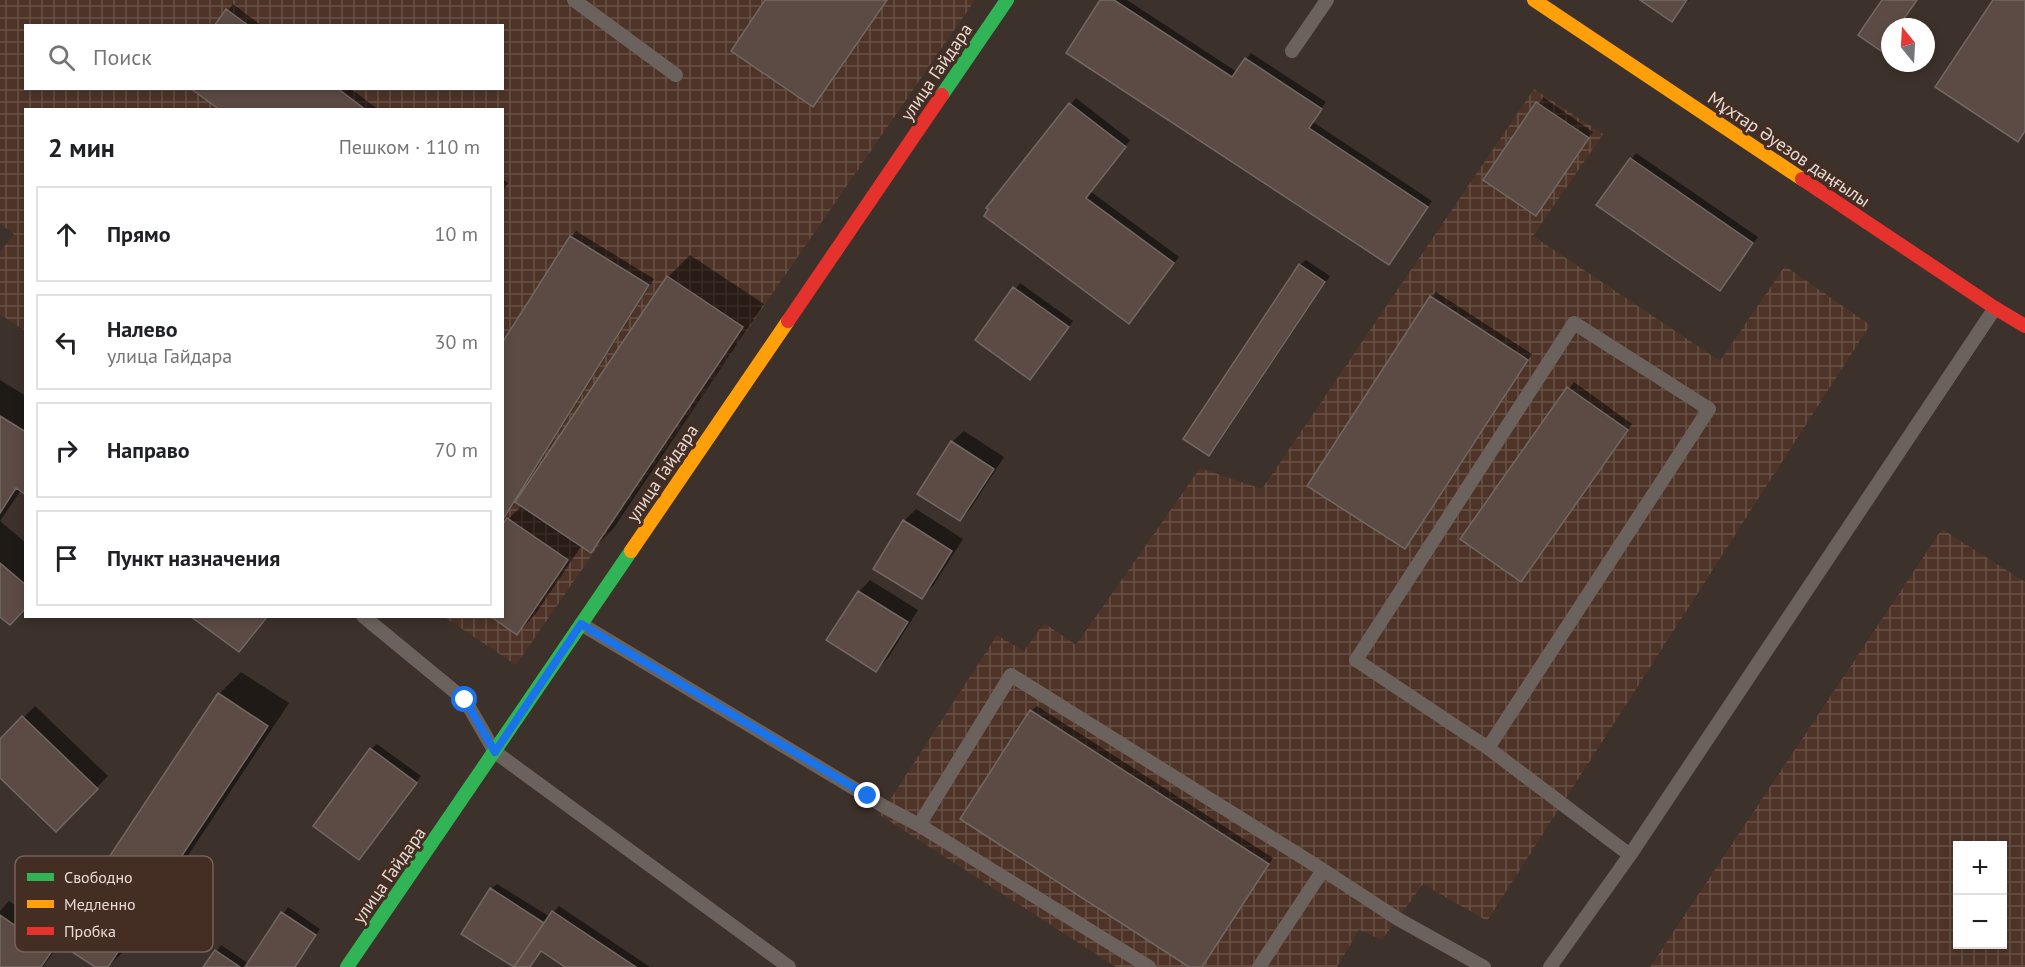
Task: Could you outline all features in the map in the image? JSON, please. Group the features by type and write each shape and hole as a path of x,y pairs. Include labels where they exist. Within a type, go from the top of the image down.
{"street":[{"name":"улица Гайдара","path":"347,967 1007,0"},
{"name":"Мұхтар Әуезов даңғылы","path":"1534,0 1552,5 1995,308 2025,326"}],"lane":[{"path":"574,0 676,75"},
{"path":"1292,51 1327,0"},
{"path":"1550,967 1630,855 1995,308"},
{"path":"1488,748 1709,409 1574,322 1356,660 1488,748 1630,855"},
{"path":"365,618 465,700 495,752 789,967"},
{"path":"581,624 885,807 919,825 1149,967"},
{"path":"919,825 1011,675 1398,919 1484,967"},
{"path":"1259,967 1323,870"}],"shaded area":[{"path":"0,0 975,0 516,665 446,618 504,618 504,108 24,108 24,330 0,314 0,252 14,234 0,224"},
{"path":"1534,89 1603,134 1533,236 1720,361 1785,266 1870,325 1487,921 1423,884 1382,940 1359,930 1337,967 1116,967 880,815 997,635 1024,651 1044,623 1076,645 1200,468 1262,489"},
{"path":"1942,529 2025,582 2025,967 1650,967"}],"building":[{"path":"765,0 887,0 813,107 731,51"},
{"path":"1100,0 1114,0 1232,77 1245,58 1322,109 1309,128 1428,207 1389,265 1066,53"},
{"path":"1640,0 1687,0 1672,22"},
{"path":"1882,0 1917,0 1904,18 1881,18 1881,51 1858,35"},
{"path":"1993,0 2025,0 2025,131 2018,142 1935,87"},
{"path":"226,9 246,24 215,24"},
{"path":"193,90 340,90 363,108 217,108"},
{"path":"1536,102 1589,138 1536,216 1483,180"},
{"path":"1069,103 1126,147 1086,198 1174,263 1129,324 984,216 988,209 986,208"},
{"path":"1630,158 1753,243 1720,291 1596,205"},
{"path":"570,236 649,285 504,518 504,340"},
{"path":"1299,264 1325,282 1209,456 1183,439"},
{"path":"667,276 743,327 591,553 515,502"},
{"path":"1013,287 1069,327 1030,380 975,340"},
{"path":"1430,296 1528,360 1405,549 1307,486"},
{"path":"1567,387 1628,430 1521,582 1460,539"},
{"path":"0,416 24,431 24,494 16,488 0,513"},
{"path":"951,441 994,469 960,521 917,494"},
{"path":"507,518 568,560 517,635 493,618 504,618 504,522"},
{"path":"903,520 952,551 922,599 873,569"},
{"path":"0,563 24,583 24,610 10,625 0,617"},
{"path":"858,591 908,622 876,672 826,640"},
{"path":"193,618 266,618 239,652"},
{"path":"218,693 268,726 182,856 110,856"},
{"path":"1030,710 1269,864 1202,967 1189,967 960,819"},
{"path":"22,716 98,789 56,832 0,778 0,739"},
{"path":"370,748 417,783 359,860 313,826"},
{"path":"490,888 544,923 514,967 461,934"},
{"path":"552,911 636,967 565,967 541,951 530,967 514,967"},
{"path":"281,912 316,935 295,967 245,967"},
{"path":"0,915 15,925 15,952 51,952 41,967 0,967"},
{"path":"215,950 240,967 203,967"},
{"path":"72,952 118,952 108,967 95,967"}],"traffic: fast":[{"path":"942,95 1007,0"},
{"path":"347,967 631,551"}],"traffic: slow":[{"path":"1534,0 1802,179"},
{"path":"631,551 788,321"}],"traffic: jam":[{"path":"788,321 942,95"},
{"path":"1802,179 2025,326"}],"route":[{"path":"465,700 495,752 581,624 868,796"}]}
